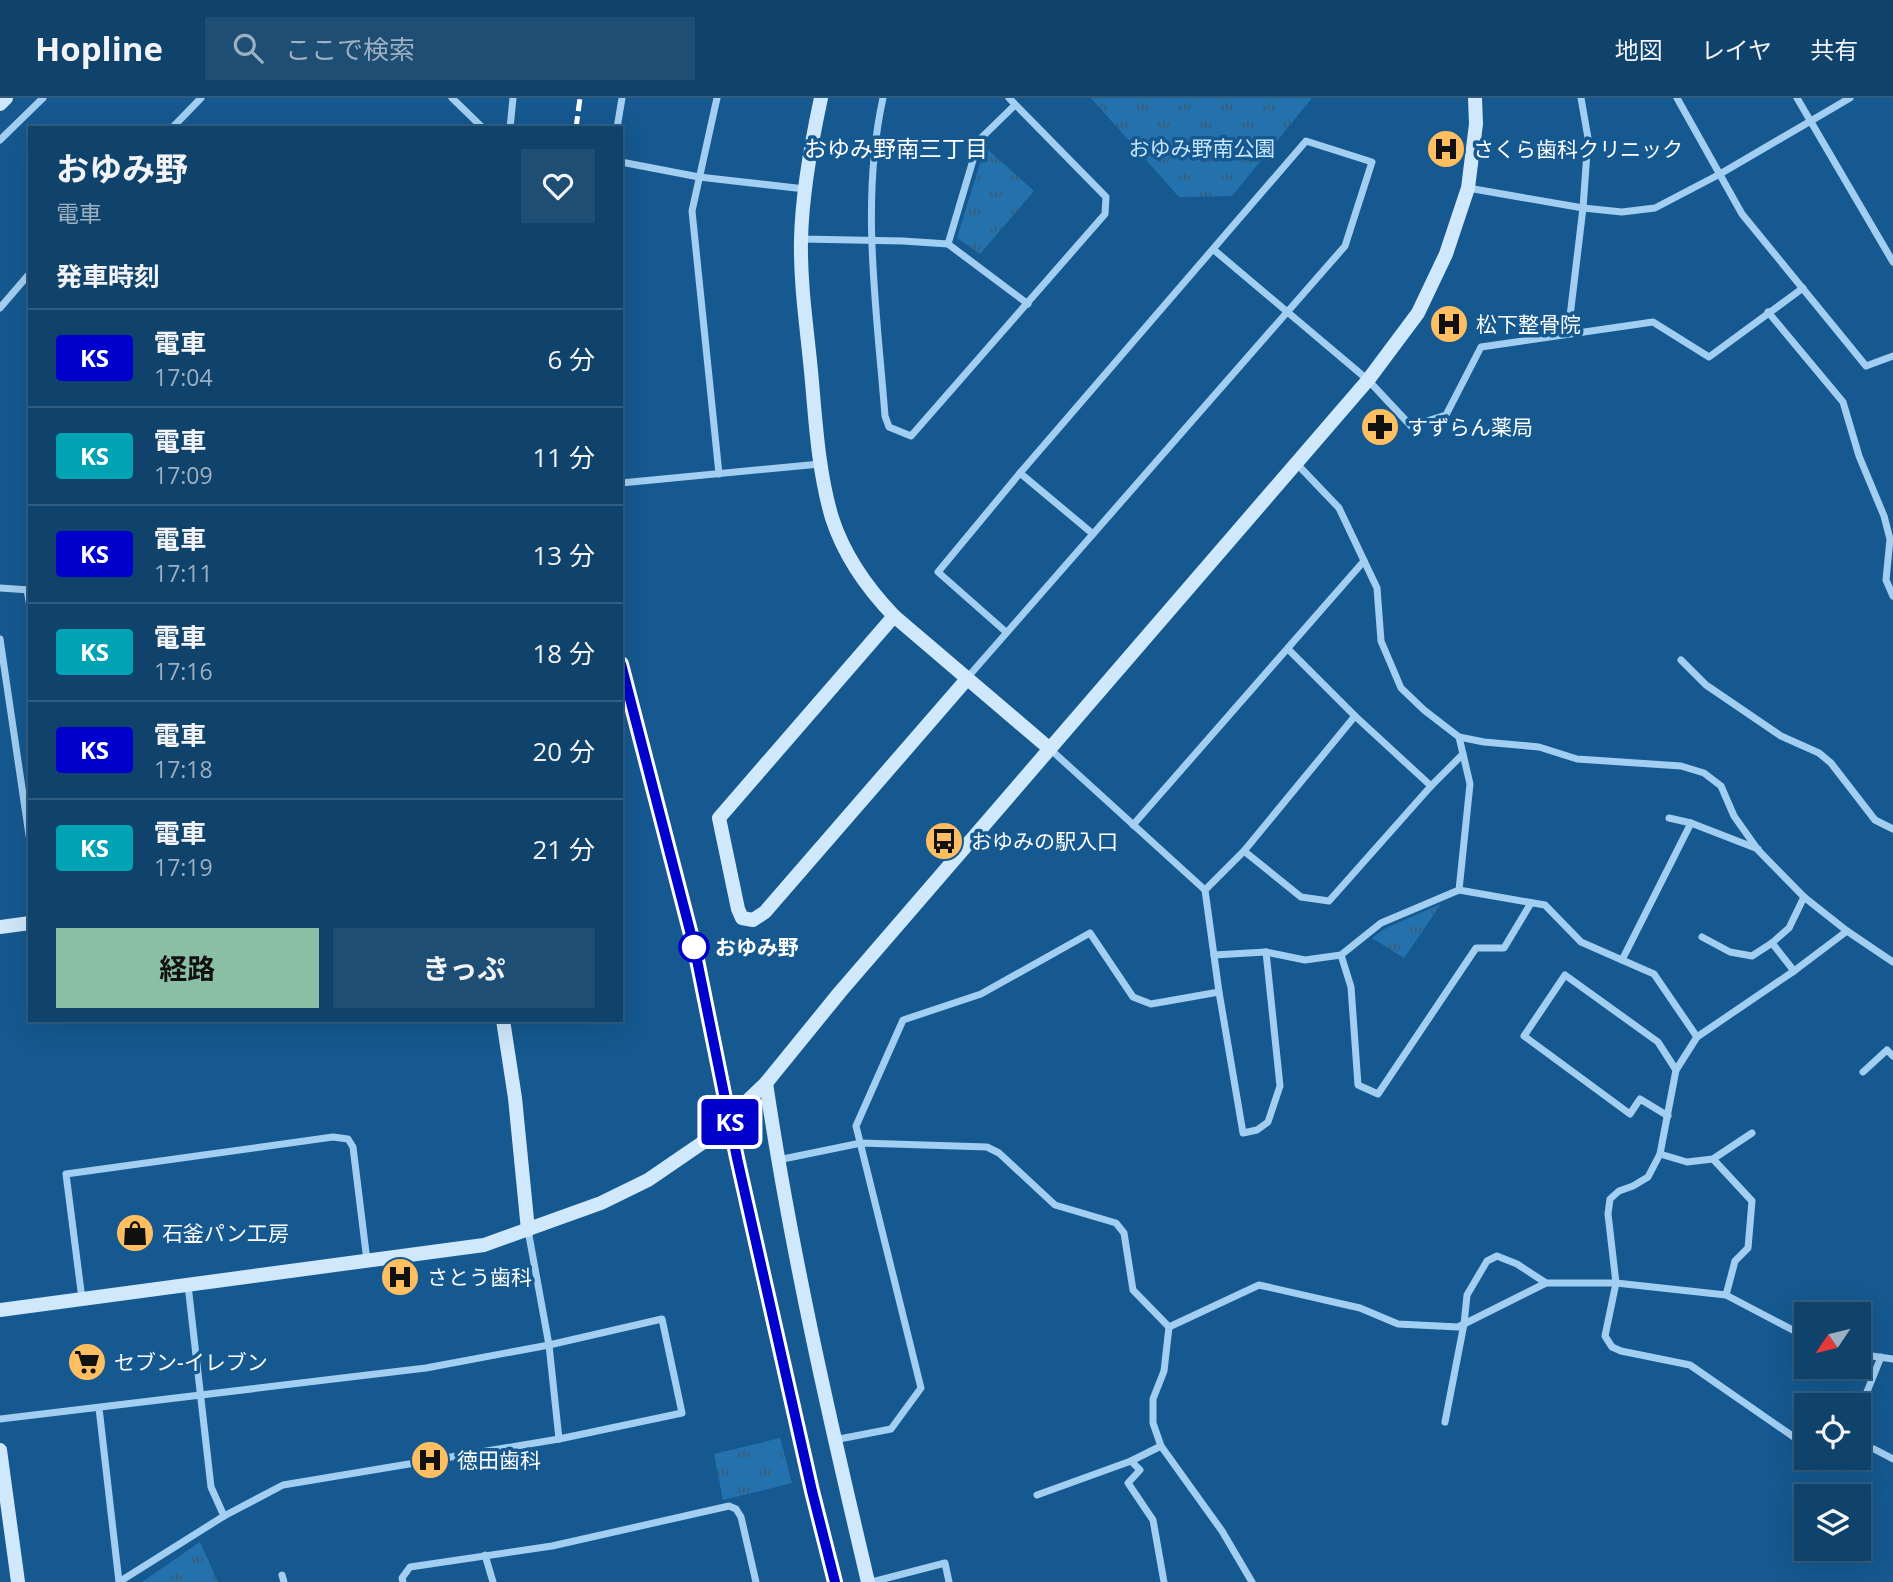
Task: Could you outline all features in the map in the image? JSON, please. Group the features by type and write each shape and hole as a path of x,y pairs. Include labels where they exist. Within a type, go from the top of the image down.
{"street":[{"path":"0,104 6,98"},
{"path":"0,140 43,98"},
{"path":"452,98 481,126"},
{"path":"510,126 513,98"},
{"path":"618,126 622,98"},
{"path":"717,98 692,211 719,474"},
{"path":"821,98 806,189 801,239 802,276 820,464 833,520 843,545 874,596 894,617 1050,749 1205,890 1243,1133 1257,1130 1268,1122 1280,1086 1266,952"},
{"path":"883,98 875,137 871,241 885,416 889,427 911,436 1105,214 1106,197 1009,98"},
{"path":"0,1310 484,1245 601,1203 648,1180 705,1141 766,1083 841,992 1297,464 1368,380 1419,313 1446,254 1468,188 1476,124 1475,98"},
{"path":"1568,333 1583,208 1588,138 1581,98"},
{"path":"1677,98 1742,214 1866,366 1893,356"},
{"path":"1797,98 1893,262"},
{"path":"1468,188 1583,208 1622,212 1655,208 1720,174 1850,98"},
{"path":"174,126 199,99"},
{"path":"948,244 979,140 1015,105"},
{"path":"894,617 719,818 742,918 753,920 765,912 1006,632 1345,246 1372,162 1306,141 938,572 1006,632"},
{"path":"623,162 699,177 806,189"},
{"path":"801,239 948,244 1028,304"},
{"path":"1214,250 1368,380 1411,426 1446,415 1481,347 1653,322 1709,357 1803,288"},
{"path":"0,308 28,276"},
{"path":"0,293 7,300"},
{"path":"1768,312 1843,402 1859,456 1884,516 1890,539 1885,580 1893,596"},
{"path":"623,483 820,464"},
{"path":"1297,464 1339,508 1377,588 1381,641 1401,688 1459,737 1539,747 1577,759 1681,766 1704,773 1721,786 1734,816 1758,850 1804,897 1893,962"},
{"path":"1020,473 1093,534"},
{"path":"1133,825 1364,561"},
{"path":"0,589 28,590"},
{"path":"0,639 28,828"},
{"path":"1288,649 1431,786"},
{"path":"1681,660 1706,685 1781,736 1819,753 1831,763 1875,820 1893,829"},
{"path":"1205,890 1244,851 1355,716"},
{"path":"1459,737 1470,784 1459,890"},
{"path":"1244,851 1301,897 1329,901 1463,754"},
{"path":"20,770 28,768"},
{"path":"1670,818 1691,823 1758,850"},
{"path":"1622,960 1691,823"},
{"path":"1214,955 1266,952 1305,960 1341,955 1381,923 1459,890 1545,905 1581,942 1654,974 1697,1037"},
{"path":"1702,937 1730,952 1752,956 1789,928 1804,897"},
{"path":"1341,955 1351,987 1358,1085 1378,1094 1476,948 1504,948 1531,904"},
{"path":"0,928 28,923"},
{"path":"1794,1437 1690,1365 1612,1347 1605,1336 1616,1283 1608,1214 1611,1199 1619,1191 1648,1177 1660,1154 1676,1070 1697,1037 1794,971 1847,930"},
{"path":"834,1440 891,1429 921,1388 856,1126 902,1020 981,994 1090,933 1133,997 1151,1004 1219,992"},
{"path":"1772,943 1794,971"},
{"path":"1668,1116 1640,1099 1630,1114 1524,1036 1564,975 1658,1042 1676,1070"},
{"path":"503,1022 515,1098 528,1230 549,1345 559,1439"},
{"path":"1863,1072 1887,1050 1893,1056"},
{"path":"766,1083 778,1160 834,1440 870,1582 945,1563 949,1582"},
{"path":"1660,1154 1687,1162 1713,1160 1752,1133"},
{"path":"82,1300 66,1174 79,1172 333,1138 348,1139 353,1147 367,1261"},
{"path":"778,1160 862,1143 987,1147 999,1153 1055,1205 1116,1223 1124,1233 1133,1290 1169,1326"},
{"path":"1713,1160 1752,1201 1748,1248 1735,1261 1726,1295"},
{"path":"1445,1422 1464,1324 1466,1296 1487,1261 1497,1256 1517,1264 1546,1283"},
{"path":"1169,1326 1259,1285 1360,1308 1398,1324 1458,1327 1546,1283 1616,1283 1726,1295 1794,1331"},
{"path":"188,1285 211,1488 224,1516"},
{"path":"0,1419 426,1368 549,1345 662,1319 682,1413 559,1439 283,1485 224,1516 119,1582 99,1408"},
{"path":"1169,1326 1164,1371 1153,1399 1153,1423 1161,1446 1222,1531 1252,1582"},
{"path":"1871,1356 1893,1359"},
{"path":"1866,1393 1881,1357"},
{"path":"1037,1495 1131,1461 1161,1446"},
{"path":"1871,1449 1893,1459"},
{"path":"0,1450 18,1582"},
{"path":"1131,1461 1140,1470 1128,1483 1153,1520 1164,1582"},
{"path":"403,1582 402,1578 410,1567 552,1546 729,1506 736,1509 741,1517 756,1582"},
{"path":"485,1555 493,1582"}],"green space":[{"name":"おゆみ野南公園","path":"1091,98 1312,98 1232,196 1179,197"},
{"path":"985,147 1034,191 980,254 957,238"},
{"path":"1441,904 1404,958 1372,938 1386,928"},
{"path":"780,1438 792,1483 723,1500 714,1454"},
{"path":"200,1542 218,1582 142,1582"}],"railway":[{"path":"576,126 580,98"},
{"path":"623,672 694,950 737,1158 835,1582"}],"train":[{"name":"KS","path":"623,672 695,950 737,1158 835,1582"}],"place":[{"name":"さくら歯科クリニック","path":"1446,149"},
{"name":"松下整骨院","path":"1449,324"},
{"name":"すずらん薬局","path":"1380,427"},
{"name":"おゆみの駅入口","path":"944,841"},
{"name":"おゆみ野","path":"694,947"},
{"name":"石釜パン工房","path":"135,1233"},
{"name":"さとう歯科","path":"400,1277"},
{"name":"セブン-イレブン","path":"87,1362"},
{"name":"徳田歯科","path":"430,1460"}],"district":[{"name":"おゆみ野南三丁目","path":"896,148"}]}
